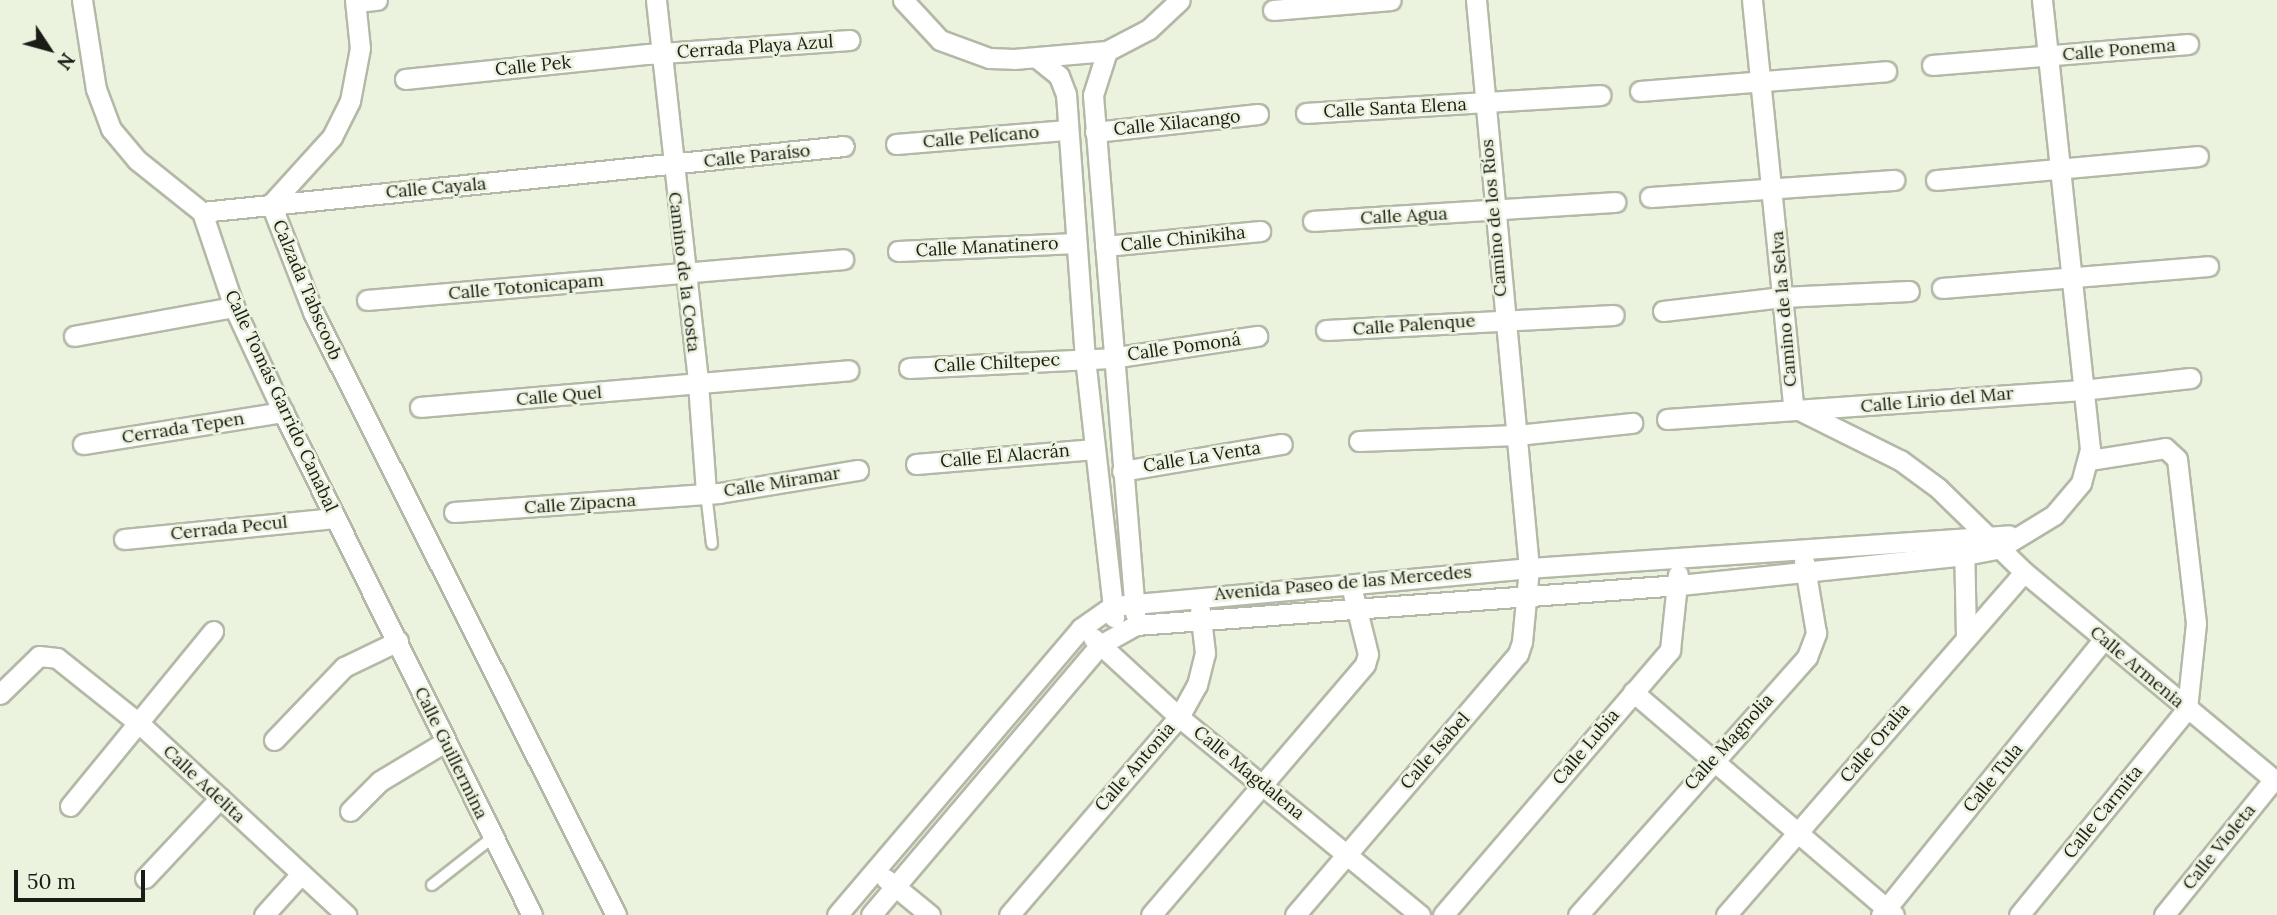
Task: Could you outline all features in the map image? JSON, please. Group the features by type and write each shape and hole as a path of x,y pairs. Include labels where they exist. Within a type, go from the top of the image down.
{"street":[{"path":"356,1 377,0"},
{"name":"Camino de la Costa","path":"656,0 671,165 698,383 706,494"},
{"path":"903,0 914,8 940,40 989,58 1037,58 1107,51 1149,29 1180,0"},
{"path":"1273,9 1391,0"},
{"name":"Camino de los Ríos","path":"1476,0 1503,319 1530,568"},
{"name":"Camino de la Selva","path":"1752,0 1793,407 1900,460 1938,488 1995,542"},
{"path":"2042,0 2089,460 2165,448 2177,459 2196,623 2187,709"},
{"name":"Calzada Tabscoob","path":"356,1 360,48 350,101 331,136 271,204 313,312 428,549 617,915"},
{"path":"86,2 96,89 111,129 137,160 202,212"},
{"name":"Cerrada Playa Azul","path":"661,53 849,40"},
{"name":"Calle Ponema","path":"1932,65 2188,44"},
{"path":"1107,51 1093,95 1111,358 1136,625"},
{"name":"Calle Pek","path":"405,79 661,53"},
{"path":"1037,58 1059,76 1066,94 1085,358 1113,606 1108,640"},
{"path":"1640,91 1761,79 1886,71"},
{"name":"Calle Santa Elena","path":"1306,113 1601,95"},
{"name":"Calle Xilacango","path":"1095,132 1258,114"},
{"name":"Calle Pelícano","path":"896,144 1067,130"},
{"name":"Calle Paraíso","path":"671,165 844,146"},
{"path":"1936,180 2198,156"},
{"name":"Calle Cayala","path":"202,212 671,165"},
{"path":"1650,197 1894,180"},
{"name":"Calle Agua","path":"1313,220 1495,212 1615,202"},
{"name":"Calle Tomás Garrido Canabal","path":"202,212 234,307 335,518 374,589"},
{"name":"Calle Chinikiha","path":"1105,246 1260,231"},
{"name":"Calle Manatinero","path":"898,251 1076,243"},
{"name":"Calle Totonicapam","path":"367,300 843,259"},
{"path":"1942,288 2208,266"},
{"path":"1662,312 1782,297 1909,291"},
{"path":"74,336 234,307"},
{"name":"Calle Palenque","path":"1326,330 1614,315"},
{"name":"Calle Pomoná","path":"1085,358 1111,358 1257,336"},
{"name":"Calle Chiltepec","path":"909,368 1085,358"},
{"name":"Calle Quel","path":"420,407 848,370"},
{"name":"Calle Lirio del Mar","path":"1667,419 1793,407 1835,409 2082,390 2190,378"},
{"name":"Cerrada Tepen","path":"83,444 283,412"},
{"path":"1359,441 1517,435 1632,423"},
{"name":"Calle La Venta","path":"1122,471 1282,444"},
{"name":"Calle El Alacrán","path":"916,464 1094,449"},
{"name":"Avenida Paseo de las Mercedes","path":"871,915 1108,640 1136,625 1202,622 1527,593 1680,585 1806,572 1995,542 2018,535 2054,515 2070,499 2089,460"},
{"name":"Calle Miramar","path":"706,494 858,470"},
{"name":"Calle Zipacna","path":"454,512 706,494"},
{"name":"Cerrada Pecul","path":"124,539 335,518"},
{"name":"Calle Armenia","path":"1995,542 2024,572 2276,780"},
{"name":"Avenida Paseo de las Mercedes","path":"837,915 1081,628 1113,606 1133,601 1530,568 1676,559 1802,546 1965,547"},
{"name":"Calle Magnolia","path":"1578,915 1713,758 1807,657 1816,633 1802,546"},
{"path":"1965,547 1966,634"},
{"name":"Calle Lubia","path":"1443,915 1670,650 1680,585 1676,559"},
{"name":"Calle Isabel","path":"1295,915 1518,654 1530,568"},
{"name":"Calle Oralia","path":"1726,915 1966,634 2024,572"},
{"path":"1151,915 1365,664 1368,654 1351,583"},
{"name":"Calle Guillermina","path":"374,589 443,743 532,915"},
{"name":"Calle Antonia","path":"1009,915 1179,717 1197,685 1205,653 1199,596"},
{"name":"Calle Magdalena","path":"1081,628 1108,640 1179,717 1263,783 1420,915"},
{"path":"70,806 141,725 213,631"},
{"name":"Calle Tula","path":"1887,913 2104,639"},
{"path":"274,740 344,667 398,641"},
{"name":"Calle Adelita","path":"0,694 39,656 57,658 141,725 346,915"},
{"path":"1633,692 1713,758 1887,913"},
{"name":"Calle Carmita","path":"2019,915 2187,709"},
{"path":"350,811 380,781 443,743"},
{"name":"Calle Violeta","path":"2164,915 2276,780"},
{"path":"145,878 220,799"},
{"path":"874,870 930,915"},
{"path":"264,915 301,874"}],"lane":[{"name":"Camino de la Costa","path":"706,494 712,544"},
{"path":"432,885 492,838"}]}
